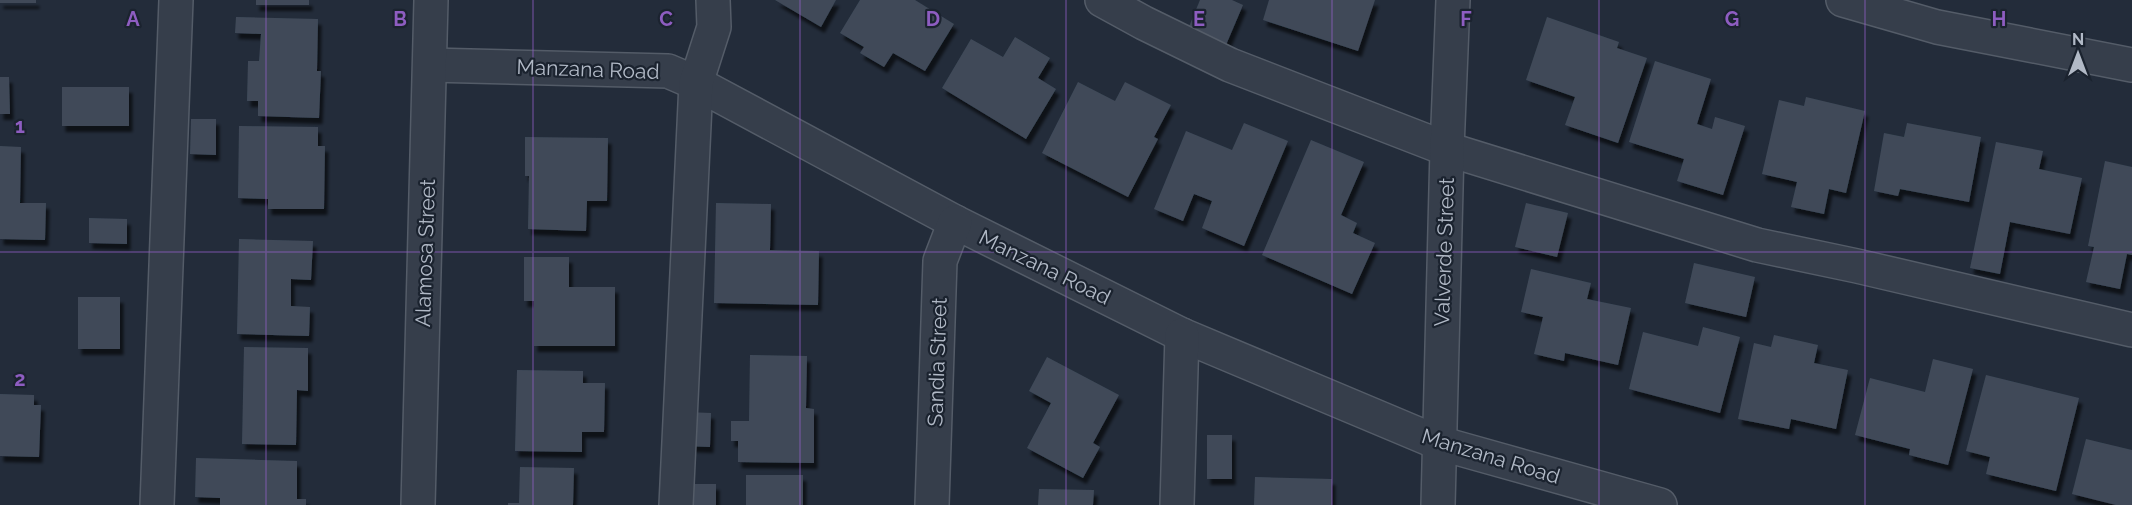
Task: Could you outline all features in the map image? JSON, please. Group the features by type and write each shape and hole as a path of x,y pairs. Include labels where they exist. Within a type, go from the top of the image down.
{"street":[{"path":"157,505 176,0"},
{"name":"Alamosa Street","path":"418,505 431,0"},
{"path":"676,505 696,83 714,27 713,0"},
{"path":"1102,0 1230,65 1447,149 1756,245 2132,330"},
{"name":"Valverde Street","path":"1438,505 1453,0"},
{"path":"1843,0 1937,27 2132,65"},
{"name":"Manzana Road","path":"430,65 668,71 696,83 955,222 1182,335 1439,443 1660,505"},
{"name":"Sandia Street","path":"932,505 940,261 955,222"},
{"path":"1176,505 1182,335"}],"building":[{"path":"0,0 36,0 36,3 0,3"},
{"path":"256,0 309,0 309,5 256,5"},
{"path":"775,0 836,0 821,27"},
{"path":"860,0 915,0 954,24 925,71 893,53 884,67 860,53 864,47 840,33"},
{"path":"1200,0 1232,0 1243,5 1226,45 1188,29"},
{"path":"1269,0 1375,0 1358,51 1263,20"},
{"path":"236,17 318,19 317,71 321,71 319,118 258,116 258,101 247,101 248,61 259,61 261,34 235,33"},
{"path":"1547,17 1619,42 1617,48 1647,58 1618,143 1565,125 1575,97 1526,80"},
{"path":"1015,37 1050,58 1038,78 1056,89 1026,139 942,88 971,39 1003,57"},
{"path":"1655,61 1711,79 1697,124 1712,129 1715,117 1745,126 1723,195 1677,181 1684,159 1629,142"},
{"path":"0,77 9,77 10,114 0,114"},
{"path":"1078,82 1115,101 1125,82 1171,105 1154,137 1158,139 1128,197 1042,153"},
{"path":"62,87 129,87 129,126 62,126"},
{"path":"1806,97 1865,111 1846,193 1829,189 1824,214 1791,207 1797,182 1762,174 1779,100 1804,106"},
{"path":"191,119 216,119 216,155 190,154"},
{"path":"1244,123 1288,141 1244,246 1202,228 1212,201 1194,194 1183,221 1154,209 1186,131 1232,150"},
{"path":"1907,123 1981,137 1969,202 1900,189 1898,196 1874,191 1884,133 1904,137"},
{"path":"239,126 318,127 318,146 325,146 324,209 268,209 268,199 238,198"},
{"path":"525,137 608,138 607,201 587,201 586,231 528,229 529,176 525,176"},
{"path":"1311,140 1364,162 1341,215 1357,223 1353,233 1375,243 1352,294 1262,255"},
{"path":"1996,142 2043,151 2039,169 2082,178 2070,234 2010,222 2000,274 1970,268"},
{"path":"0,146 21,147 20,203 46,203 45,240 0,239"},
{"path":"2105,161 2132,167 2132,255 2127,254 2120,289 2086,282 2094,247 2088,246"},
{"path":"716,203 771,204 770,250 819,251 818,305 714,303"},
{"path":"1526,203 1568,213 1557,257 1515,247"},
{"path":"89,218 127,219 127,244 89,243"},
{"path":"239,239 313,241 311,280 291,279 291,306 310,307 309,336 237,334"},
{"path":"524,257 569,257 569,287 615,287 615,346 534,346 534,301 524,301"},
{"path":"1694,263 1755,277 1746,317 1685,303"},
{"path":"1531,269 1591,283 1587,299 1631,308 1618,365 1565,353 1564,361 1534,354 1543,317 1521,312"},
{"path":"78,297 120,297 120,349 78,349"},
{"path":"1703,327 1740,337 1720,413 1629,389 1643,332 1698,346"},
{"path":"1774,335 1818,345 1814,363 1848,370 1836,429 1791,419 1789,429 1738,419 1754,343 1771,347"},
{"path":"244,347 308,348 308,391 297,390 296,445 242,444"},
{"path":"750,355 807,356 806,408 814,409 814,463 738,462 738,441 731,441 731,421 749,421"},
{"path":"1047,357 1119,395 1093,443 1100,447 1083,478 1027,448 1051,403 1029,391"},
{"path":"1933,359 1973,369 1948,465 1909,455 1910,449 1855,435 1870,378 1925,392"},
{"path":"517,370 583,371 583,383 605,383 604,432 582,432 582,452 515,451"},
{"path":"1986,375 2079,398 2056,491 1986,474 1990,457 1966,451"},
{"path":"0,394 34,395 34,405 41,405 39,457 0,456"},
{"path":"685,412 711,413 710,447 684,446"},
{"path":"1207,435 1232,435 1232,479 1207,479"},
{"path":"2086,439 2132,450 2132,505 2116,505 2072,494"},
{"path":"196,458 297,461 297,499 306,499 306,505 220,505 220,498 195,497"},
{"path":"520,467 574,468 573,505 508,505 508,503 519,503"},
{"path":"746,475 803,475 803,505 746,505"},
{"path":"1255,477 1332,479 1332,505 1254,505"},
{"path":"684,484 716,484 716,505 684,505"},
{"path":"1039,489 1094,490 1093,505 1038,505"}]}
